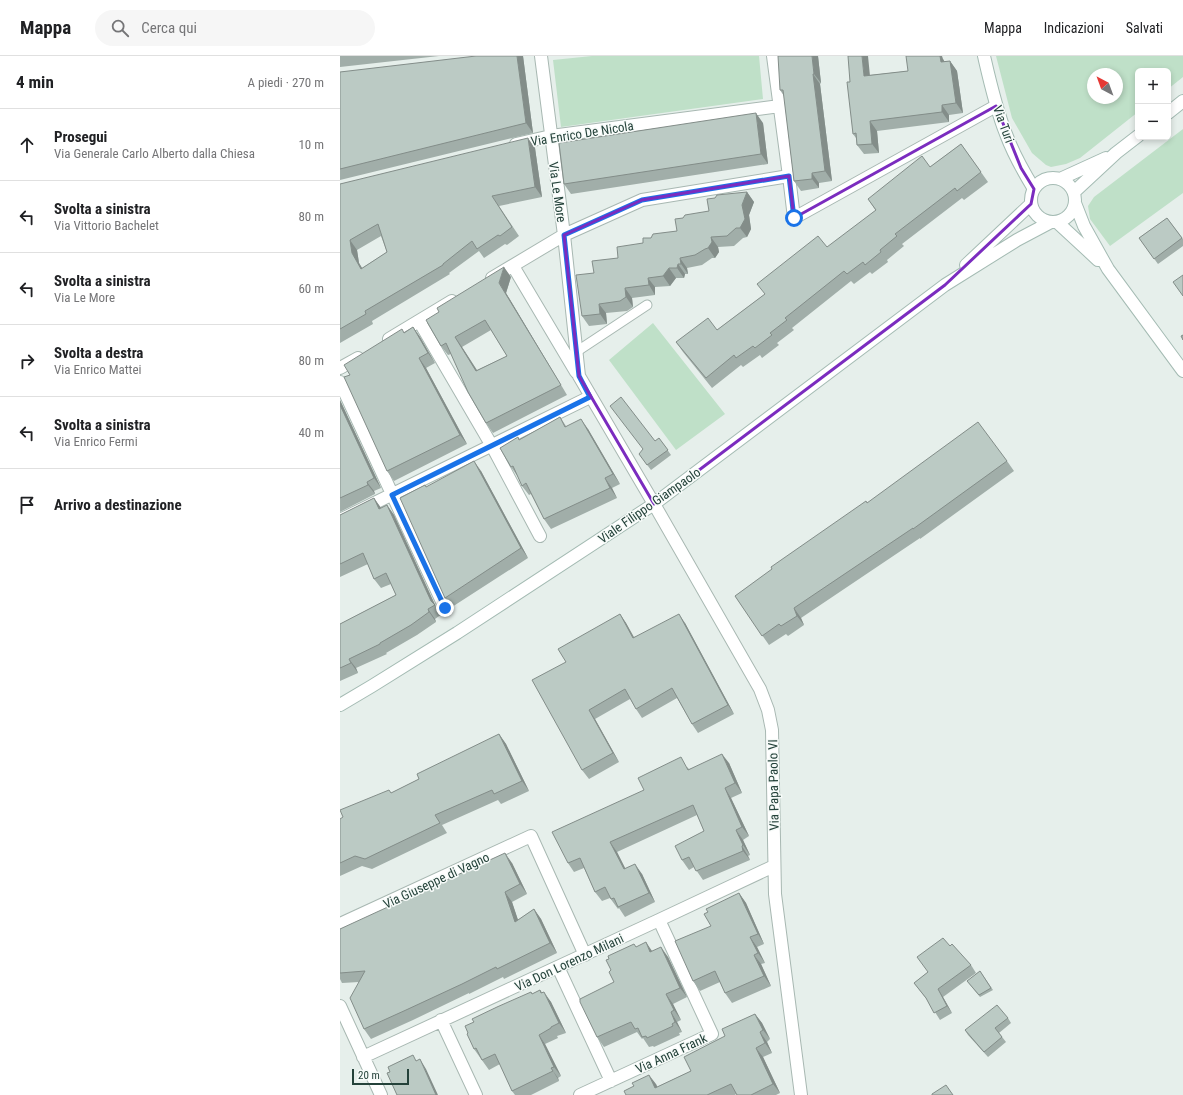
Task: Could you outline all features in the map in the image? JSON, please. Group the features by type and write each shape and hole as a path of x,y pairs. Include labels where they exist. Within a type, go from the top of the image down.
{"street":[{"name":"Via Le More","path":"541,56 564,235 579,376"},
{"path":"774,56 794,218 996,106"},
{"name":"Via Turi","path":"984,56 996,106 1005,133 1018,161 1034,189"},
{"path":"1171,111 1183,101"},
{"name":"Via Enrico De Nicola","path":"505,147 551,136 780,106"},
{"path":"1054,222 1067,217 1074,208 1075,197 1116,153 1135,138"},
{"path":"1060,179 1116,153"},
{"path":"479,285 564,235 642,200 789,176"},
{"path":"1108,269 1054,222 1043,220 1035,213 1031,204 1031,196 1034,189 1043,180 1049,178 1060,179 1069,184 1075,197 1084,226 1108,269 1183,372"},
{"name":"Viale Filippo Giampaolo","path":"945,285 1031,204"},
{"name":"Viale Filippo Giampaolo","path":"340,705 457,633 654,504 945,285 1017,240 1054,222"},
{"name":"Via Le More","path":"513,266 654,504"},
{"path":"379,345 459,297"},
{"path":"419,321 492,446 540,536"},
{"path":"340,368 366,352"},
{"path":"340,382 445,608"},
{"path":"340,520 590,397"},
{"name":"Via Papa Paolo VI","path":"654,504 760,689 768,710 772,730 775,894 801,1095"},
{"name":"Via Giuseppe di Vagno","path":"340,924 531,836 585,955"},
{"name":"Via Don Lorenzo Milani","path":"363,1057 774,866"},
{"name":"Via Anna Frank","path":"580,1095 712,1034 659,920"},
{"path":"558,967 611,1081"},
{"path":"340,1006 381,1095"},
{"path":"441,1020 476,1095"}],"lane":[{"path":"576,352 647,305"}],"highlighted area":[{"path":"996,106 1021,168 1034,189 1031,204 945,285 654,504 579,376 564,235 642,200 789,176 794,218"}],"green space":[{"path":"592,56 759,56 763,99 561,127 553,60"},
{"path":"996,56 1183,56 1183,77 1171,87 1171,68 1135,68 1135,114 1080,158 1066,164 1051,167 1046,165 1032,153 1012,118"},
{"path":"1183,129 1183,193 1110,246 1090,219 1088,206 1094,197 1169,140 1171,140 1171,138"},
{"path":"653,323 725,414 676,450 609,360"}],"building":[{"path":"476,56 517,56 526,123 340,169 340,72"},
{"path":"778,56 812,56 825,171 812,173 812,179 794,181 783,90 780,90"},
{"path":"848,56 862,56 864,76 908,71 906,56 940,56 941,62 950,61 956,103 942,105 942,112 870,121 872,144 857,145 856,133 853,134 847,82 850,82"},
{"path":"756,113 761,154 564,184 559,143"},
{"path":"528,138 535,187 492,196 512,227 500,236 498,235 477,249 472,241 443,265 365,311 366,314 340,329 340,184","holes":["378,224 387,252 361,269 352,253 350,240"]},
{"path":"961,144 981,172 957,191 955,188 895,234 897,236 865,265 863,262 847,274 844,271 785,318 787,320 770,333 772,335 755,348 753,346 736,358 734,355 706,378 676,342 708,318 717,330 765,294 757,284 818,236 827,247 876,210 868,199 922,156 930,167"},
{"path":"747,192 742,205 745,219 740,228 736,228 727,236 711,237 712,242 708,248 695,255 680,258 681,264 678,264 677,268 669,268 663,276 648,278 649,285 625,288 626,297 620,301 599,304 600,314 582,316 576,275 594,273 592,261 618,258 617,247 643,243 643,238 651,238 653,234 677,231 675,219 683,218 685,215 709,211 707,199 715,198 717,195"},
{"path":"1167,218 1182,238 1154,259 1139,238"},
{"path":"504,267 499,283 561,385 486,423 468,392 446,343 441,346 426,320 439,312 437,308","holes":["485,320 507,356 476,371 455,337"]},
{"path":"1183,275 1183,296 1173,282"},
{"path":"413,327 428,353 419,358 460,435 387,471 344,377 350,375 344,365 402,329 404,333"},
{"path":"621,397 655,441 659,438 668,450 647,465 639,454 643,449 610,406"},
{"path":"340,405 374,478 367,482 368,485 340,498"},
{"path":"560,417 565,427 581,419 613,474 605,478 610,488 544,519 526,483 522,486 513,466 511,467 500,448 518,437 519,440"},
{"path":"978,422 1007,461 913,529 794,608 797,616 781,626 779,624 762,636 735,596 772,569 771,567 866,501 867,503"},
{"path":"474,461 521,548 445,598 400,498 425,485 426,487"},
{"path":"374,498 379,509 387,505 431,601 435,605 428,609 429,612 411,625 380,644 349,659 351,663 340,668 340,624 396,595 386,573 374,579 363,553 340,564 340,515"},
{"path":"620,614 633,638 679,614 728,705 692,724 672,688 636,709 625,689 589,710 613,753 582,770 532,680 566,662 558,649"},
{"path":"499,734 522,781 494,794 492,790 435,815 440,823 365,859 355,856 340,863 340,819 343,817 340,810 389,790 391,793 419,779 417,774"},
{"path":"722,754 735,783 725,788 742,827 736,830 743,845 743,851 696,871 689,857 682,860 675,846 704,831 693,805 610,842 624,869 635,864 649,893 618,907 614,898 611,899 605,887 595,892 580,858 568,863 552,832 644,790 638,778 681,757 688,770"},
{"path":"505,853 520,884 505,892 515,922 534,909 550,943 497,969 496,967 364,1029 350,998 365,971 340,973 340,929"},
{"path":"739,893 758,934 750,937 758,953 754,955 764,976 725,993 715,971 693,981 675,941 711,926 704,914 708,912 706,909"},
{"path":"943,938 950,946 952,944 971,965 938,989 947,1006 934,1013 926,998 914,983 928,972 917,957"},
{"path":"646,942 650,952 661,947 680,988 666,994 674,1010 671,1012 675,1022 672,1024 673,1026 647,1038 646,1036 642,1037 638,1028 635,1029 631,1022 597,1037 580,1002 580,999 614,982 609,972 611,970 606,960 609,959 608,956 634,944 636,947"},
{"path":"980,971 991,988 979,995 967,981"},
{"path":"540,990 541,993 544,992 559,1023 539,1035 554,1067 551,1068 553,1071 512,1091 495,1054 482,1060 476,1048 474,1049 465,1026 474,1022 472,1019 497,1007 531,992 532,994"},
{"path":"997,1005 1008,1018 995,1028 1002,1037 984,1052 965,1030"},
{"path":"755,1014 763,1030 760,1032 765,1043 756,1048 773,1084 751,1095 737,1095 731,1084 707,1095 626,1095 624,1091 634,1086 632,1083 649,1075 655,1088 691,1071 684,1057 725,1036 722,1029"},
{"path":"413,1055 416,1061 420,1059 436,1095 397,1095 387,1073 390,1072 388,1067"},
{"path":"946,1085 953,1095 932,1095 932,1094"}],"route":[{"path":"445,608 392,495 590,397 579,376 564,235 642,200 789,176 794,218"}]}
